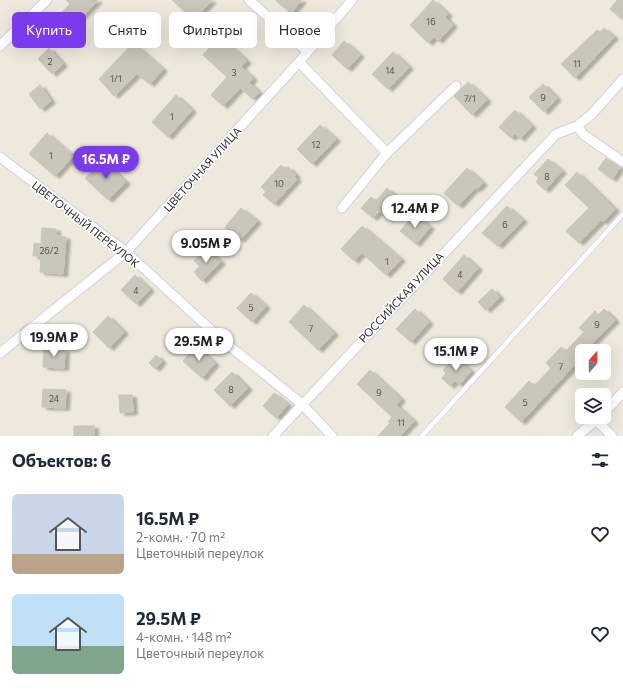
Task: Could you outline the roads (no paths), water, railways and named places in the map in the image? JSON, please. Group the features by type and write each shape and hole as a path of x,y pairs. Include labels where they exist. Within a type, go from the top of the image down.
{"street":[{"path":"0,46 47,0"},
{"path":"249,0 307,51"},
{"name":"ЦВЕТОЧНАЯ УЛИЦА","path":"0,353 126,252 299,62 352,0"},
{"path":"299,62 387,153"},
{"name":"РОССИЙСКАЯ УЛИЦА","path":"273,436 556,134 577,126 592,114 623,79"},
{"path":"342,208 387,153 456,86"},
{"path":"577,126 584,135 623,162"},
{"name":"ЦВЕТОЧНЫЙ ПЕРЕУЛОК","path":"0,157 126,252 222,340 302,404 332,436"},
{"path":"611,405 623,392"},
{"path":"577,436 592,424"},
{"path":"602,424 612,436"}],"lane":[{"path":"422,436 623,214"}]}
